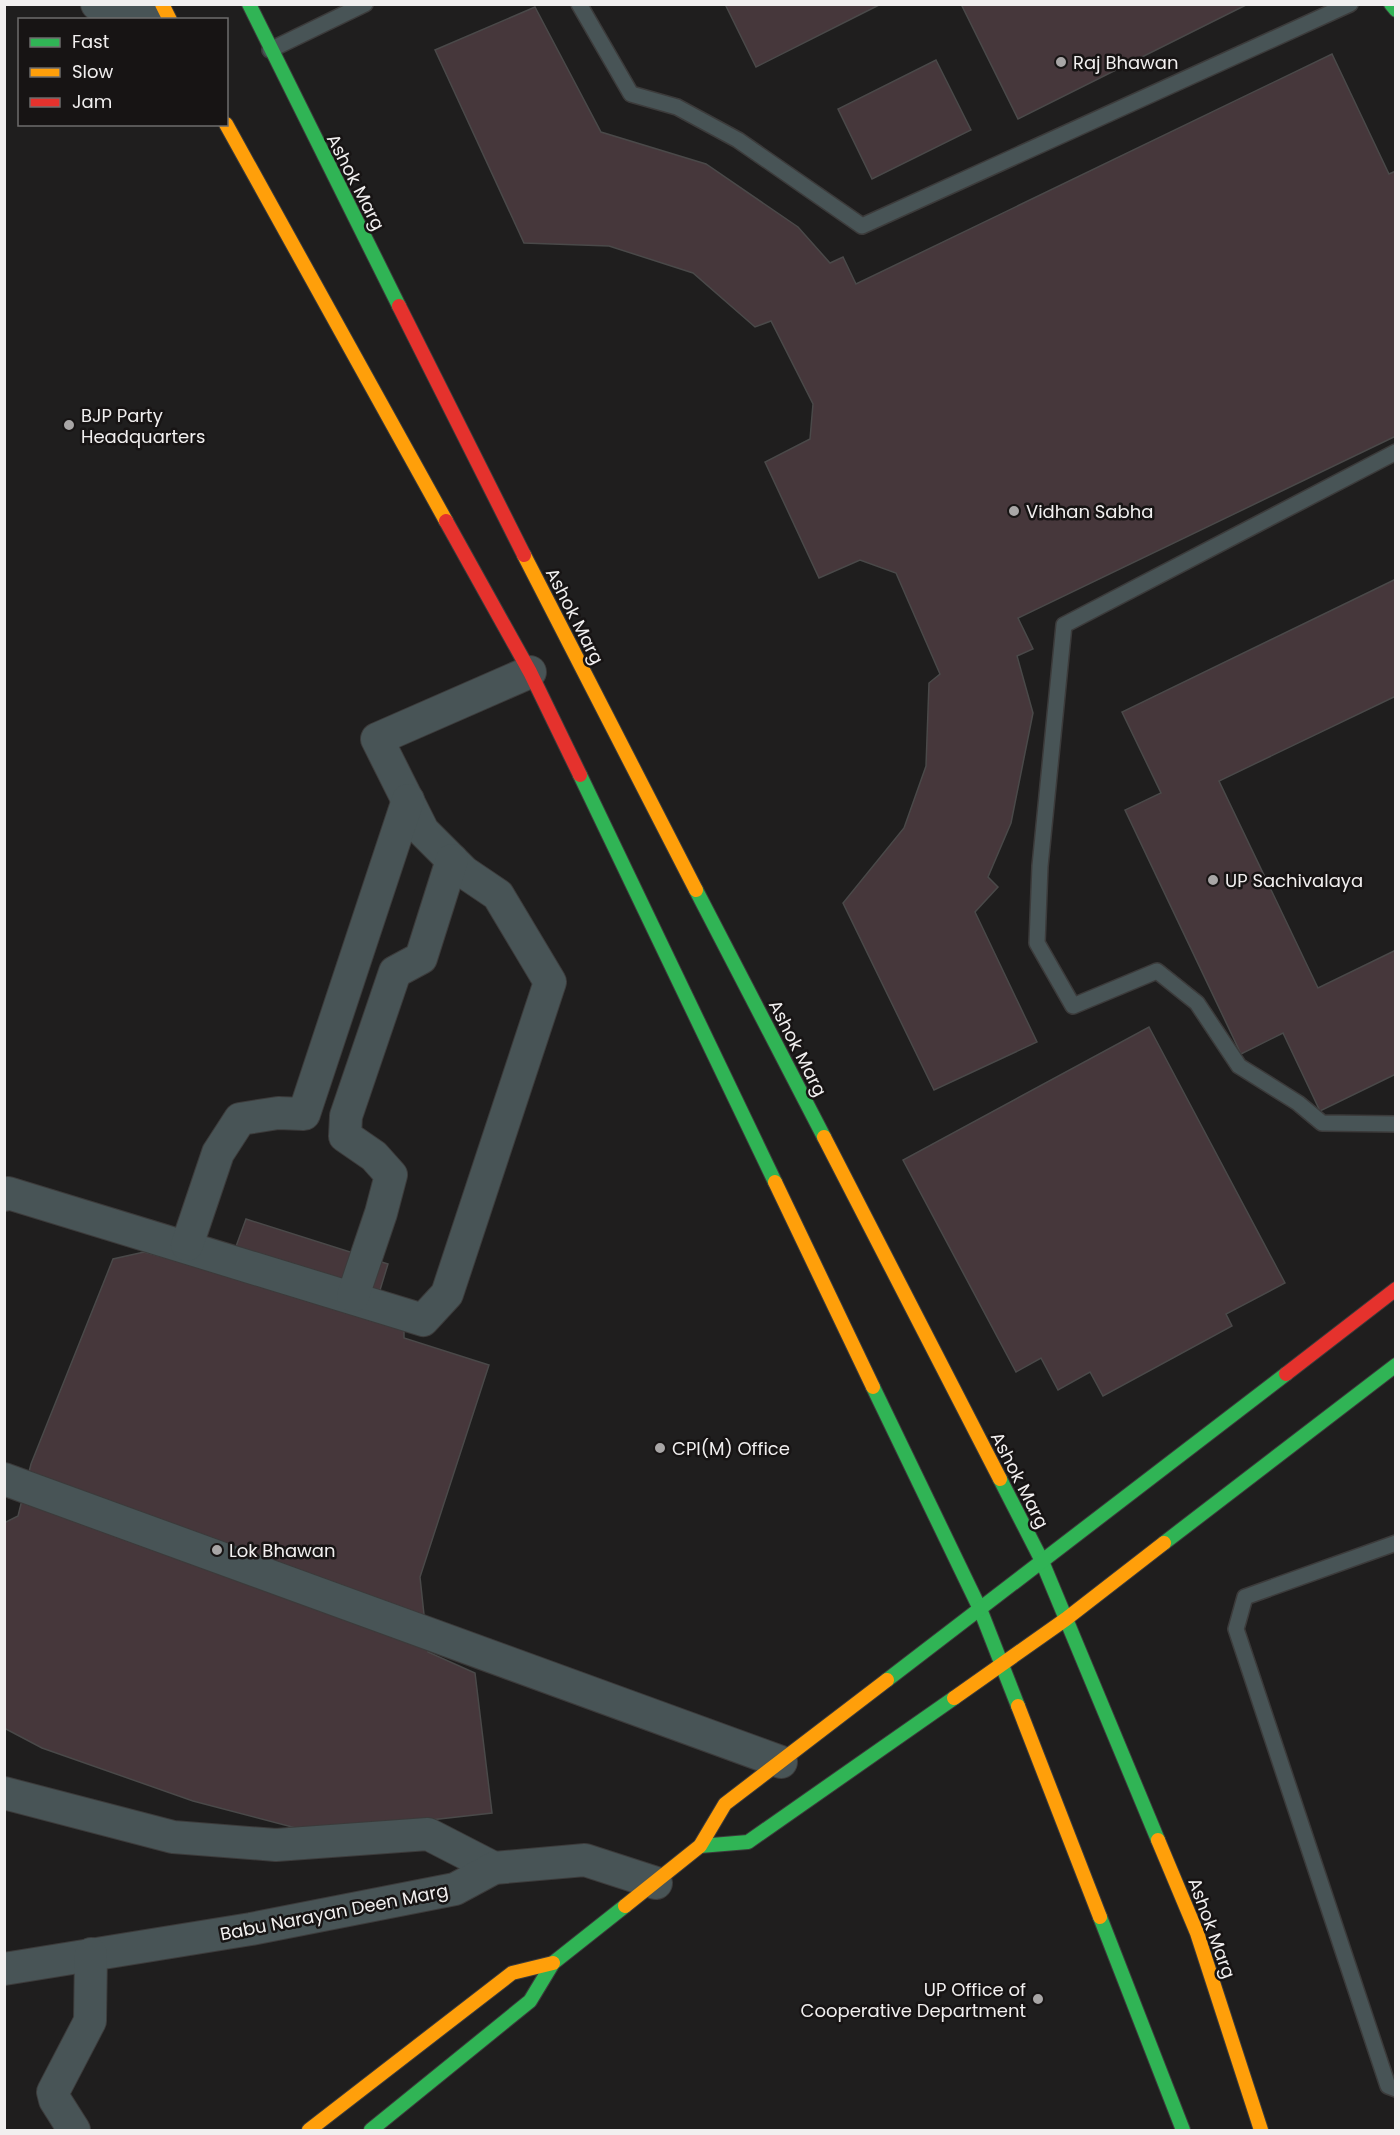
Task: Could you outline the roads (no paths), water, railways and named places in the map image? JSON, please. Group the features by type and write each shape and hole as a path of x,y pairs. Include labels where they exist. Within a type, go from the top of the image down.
{"main road":[{"path":"162,4 169,18"},
{"name":"Ashok Marg","path":"249,4 567,654 1041,1559 1197,1933 1261,2130"},
{"path":"1391,4 1395,10"},
{"path":"227,126 536,669 980,1609 1183,2130"},
{"path":"371,2130 530,2001 553,1963 700,1846 725,1804 1395,1289"},
{"path":"700,1846 748,1842 1066,1619 1395,1365"},
{"path":"309,2130 512,1973 553,1963"}],"street":[{"path":"97,4 150,18"},
{"path":"4,1195 8,1193 187,1245 423,1320 447,1294 550,982 498,895 464,872 423,831 377,739 536,669"},
{"path":"187,1245 218,1153 240,1119 278,1113 304,1114 408,800"},
{"path":"353,1296 391,1175 375,1156 345,1136 346,1116 395,972 421,958 452,860"},
{"path":"4,1479 780,1762"},
{"path":"4,1792 173,1837 276,1845 428,1834 494,1868"},
{"name":"Babu Narayan Deen Marg","path":"4,1969 251,1929 455,1889 494,1868 585,1860 656,1882"},
{"path":"74,2130 55,2100 53,2092 90,2021 91,1954"}],"lane":[{"path":"270,50 365,4"},
{"path":"579,4 631,94 677,107 738,140 862,226 1350,4"},
{"path":"1395,452 1064,625 1040,866 1037,943 1073,1006 1157,971 1197,1003 1239,1066 1298,1103 1322,1123 1395,1124"},
{"path":"1395,1543 1245,1598 1236,1629 1388,2086 1395,2089"}],"place":[{"name":"Raj Bhawan","path":"1061,62"},
{"name":"BJP Party Headquarters","path":"69,425"},
{"name":"Vidhan Sabha","path":"1014,511"},
{"name":"UP Sachivalaya","path":"1213,880"},
{"name":"CPI(M) Office","path":"660,1448"},
{"name":"Lok Bhawan","path":"217,1550"},
{"name":"UP Office of Cooperative Department","path":"1038,1999"}]}
